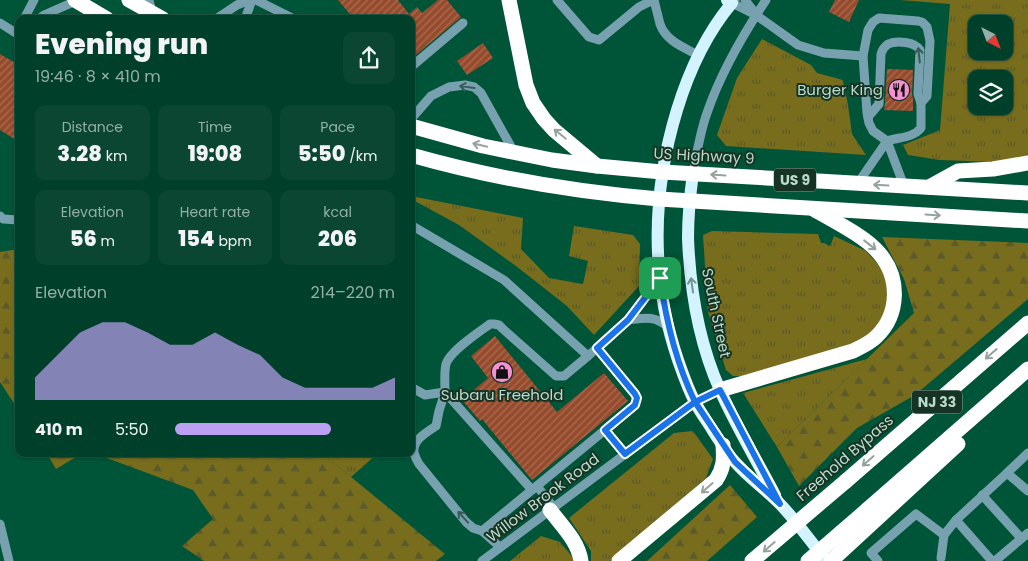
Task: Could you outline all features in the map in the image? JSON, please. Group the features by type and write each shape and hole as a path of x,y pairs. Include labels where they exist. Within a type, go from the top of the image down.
{"highway":[{"path":"129,0 155,10"},
{"path":"509,0 526,85 533,103 554,130 597,166"},
{"path":"76,1 101,15"},
{"name":"US Highway 9","path":"415,127 462,141 552,160 597,166 662,172 1028,193"},
{"name":"US 9","path":"415,156 552,187 611,195 1028,221"},
{"path":"929,187 958,172 1028,163"},
{"path":"720,390 853,351 876,337 889,319 893,308 895,291 890,271 880,254 867,242 814,209"},
{"name":"Freehold Bypass","path":"752,561 1028,322"},
{"name":"NJ 33","path":"808,561 872,514 969,421 1028,369"},
{"path":"619,561 716,480 723,467 723,445"},
{"path":"552,509 575,543 580,553 580,561"},
{"path":"830,561 872,514"}],"main road":[{"name":"South Street","path":"731,1 709,34 698,55 682,95 666,149 659,199 658,238 660,278 668,327 684,376 695,402 723,445 735,462 780,504 826,561"},
{"name":"South Street","path":"692,173 688,236 692,288 701,333 709,362 720,390 780,504"}],"street":[{"path":"26,15 34,0"},
{"path":"222,15 237,5 250,0"},
{"path":"246,15 250,0"},
{"path":"256,0 286,15"},
{"path":"559,1 588,37 599,40 639,8 654,0 660,24 667,36 698,55"},
{"path":"745,0 756,15"},
{"path":"692,173 703,128 716,90 730,59 766,0"},
{"path":"46,15 76,1"},
{"path":"731,1 756,15 798,45 824,53 863,56"},
{"path":"904,186 888,141 873,131 868,117 863,56 868,30 878,18 918,21 927,27 930,41 927,96 921,103"},
{"path":"0,23 15,30"},
{"path":"415,64 463,23"},
{"path":"858,183 888,141 898,137 907,137 917,133 921,128 921,103 918,94 920,50 918,47 913,44 895,42 883,49 881,54 878,104 868,117"},
{"path":"415,114 431,96 449,87 465,85 474,87 481,93 514,152"},
{"path":"0,216 3,219 15,220"},
{"path":"415,227 504,280 588,356"},
{"path":"415,444 419,438 436,426 445,392 445,366 448,360 458,349 490,324 504,329 556,376 564,376 628,320 660,278"},
{"path":"628,320 657,319 668,327"},
{"path":"482,530 635,405 637,398 635,394 597,348"},
{"path":"415,390 425,396 445,392"},
{"name":"Willow Brook Road","path":"482,561 695,402 720,390"},
{"path":"445,392 552,509"},
{"path":"605,430 625,454"},
{"path":"941,560 944,535 956,520 1028,453"},
{"path":"415,455 419,464 466,522 474,528 482,530 500,547"},
{"path":"1007,474 1028,491"},
{"path":"956,520 994,561 1024,536 982,496"},
{"path":"878,561 871,553 916,514 944,535"},
{"path":"0,524 10,561"}],"green space":[{"path":"900,0 1028,0 1028,156 996,162 940,160 908,155 903,145 940,130 950,4"},
{"path":"762,39 811,65 817,73 843,80 852,134 866,155 726,146 717,135 737,78"},
{"path":"415,197 523,218 521,249 549,278 583,284 588,261 569,256 574,226 633,235 640,244 639,286 594,335 567,306 459,225 415,201"},
{"path":"712,231 818,234 821,243 830,246 834,236 866,251 885,272 890,302 874,332 858,343 745,376 733,376 726,370 708,312 703,235"},
{"path":"882,237 1028,243 1028,299 915,395 857,428 799,486 777,447 914,313 904,279"},
{"path":"15,250 15,405 0,382 0,252"},
{"path":"867,359 777,447 743,393"},
{"path":"693,431 713,459 706,478 610,561 591,561 591,551 569,518 674,433"},
{"path":"49,457 76,457 56,469"},
{"path":"104,457 327,457 445,554 436,561 204,561 182,546 213,519 193,490"},
{"path":"327,457 374,457 351,477"},
{"path":"730,485 757,517 707,561 647,561"},
{"path":"541,536 560,542 574,559 573,561 510,561"}],"building":[{"path":"338,0 398,0 409,14 417,7 422,13 438,0 447,0 461,17 415,56 415,15 351,15"},
{"path":"835,0 859,0 849,22 829,12"},
{"path":"483,43 493,58 467,75 457,61"},
{"path":"0,54 15,63 15,139 0,130"},
{"name":"Burger King","path":"887,69 913,70 913,111 884,110"},
{"path":"495,336 557,412 604,373 628,401 532,480 482,419 480,421 462,400 488,378 471,356"}],"place":[{"name":"Burger King","path":"899,90"},
{"name":"Subaru Freehold","path":"502,372"}],"route":[{"path":"660,278 628,320 597,348 637,398 635,405 605,430 625,454 695,402 735,462 780,504 720,390 695,402 684,376 668,327 660,278"}]}
